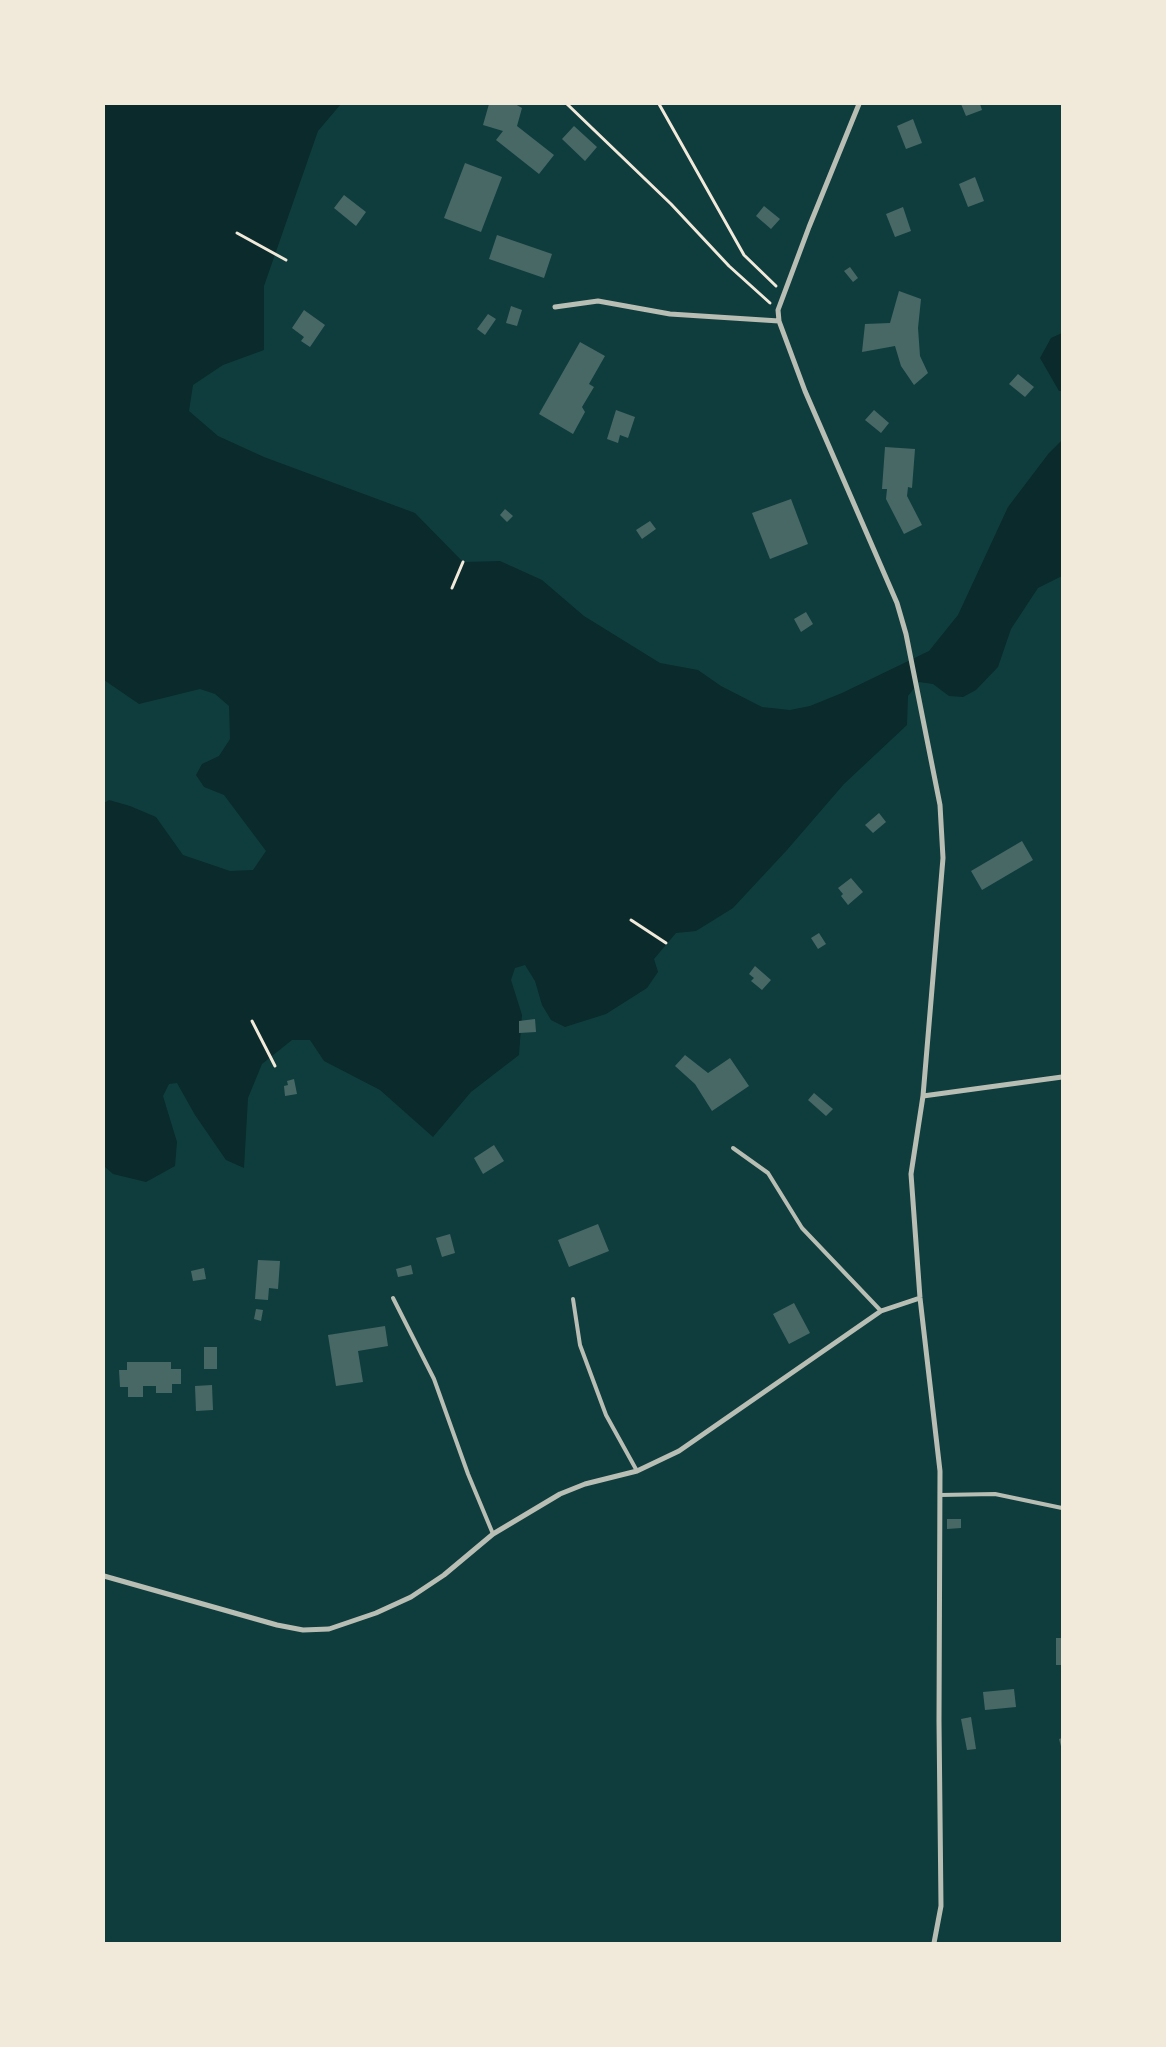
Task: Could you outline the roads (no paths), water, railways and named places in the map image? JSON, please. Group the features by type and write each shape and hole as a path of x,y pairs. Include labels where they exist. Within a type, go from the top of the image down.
{"street":[{"path":"859,104 808,227 778,310 779,321 809,400 896,603 906,634 940,805 943,858 923,1096 911,1174 920,1298 940,1471 939,1721 941,1906 934,1943"},
{"path":"556,307 598,301 670,314 779,321"},
{"path":"923,1096 1062,1077"},
{"path":"104,1576 277,1625 303,1630 329,1628 376,1613 411,1597 444,1575 493,1534 560,1494 585,1484 637,1471 680,1451 881,1311 920,1298"}],"lane":[{"path":"733,1148 768,1173 802,1228 881,1311"},
{"path":"394,1298 434,1379 468,1474 493,1534"},
{"path":"573,1299 580,1345 603,1407 637,1471"},
{"path":"940,1494 995,1494 1062,1508"}],"water":[{"path":"104,104 341,104 318,131 264,286 264,350 223,365 193,385 189,411 218,436 264,457 415,513 463,562 500,561 542,580 584,616 660,663 698,670 721,686 762,707 790,710 810,706 842,693 929,651 958,615 1008,507 1049,453 1062,440 1062,576 1038,588 1011,629 998,667 976,690 963,697 949,696 933,684 919,682 908,696 907,725 844,784 787,850 733,908 696,931 676,933 654,959 658,972 647,988 606,1014 565,1027 551,1020 542,1005 535,981 525,965 515,968 511,980 522,1015 519,1055 471,1092 433,1137 380,1090 324,1061 310,1040 292,1040 262,1064 248,1098 244,1168 226,1160 195,1115 177,1083 169,1084 163,1096 177,1142 175,1166 146,1182 113,1174 104,1166 104,803 109,800 130,806 156,817 183,855 230,871 253,870 266,851 224,795 204,787 196,775 202,764 219,756 230,739 229,706 215,694 200,689 139,704 104,680"},
{"path":"1062,333 1062,391 1059,391 1040,358 1051,338"}]}
